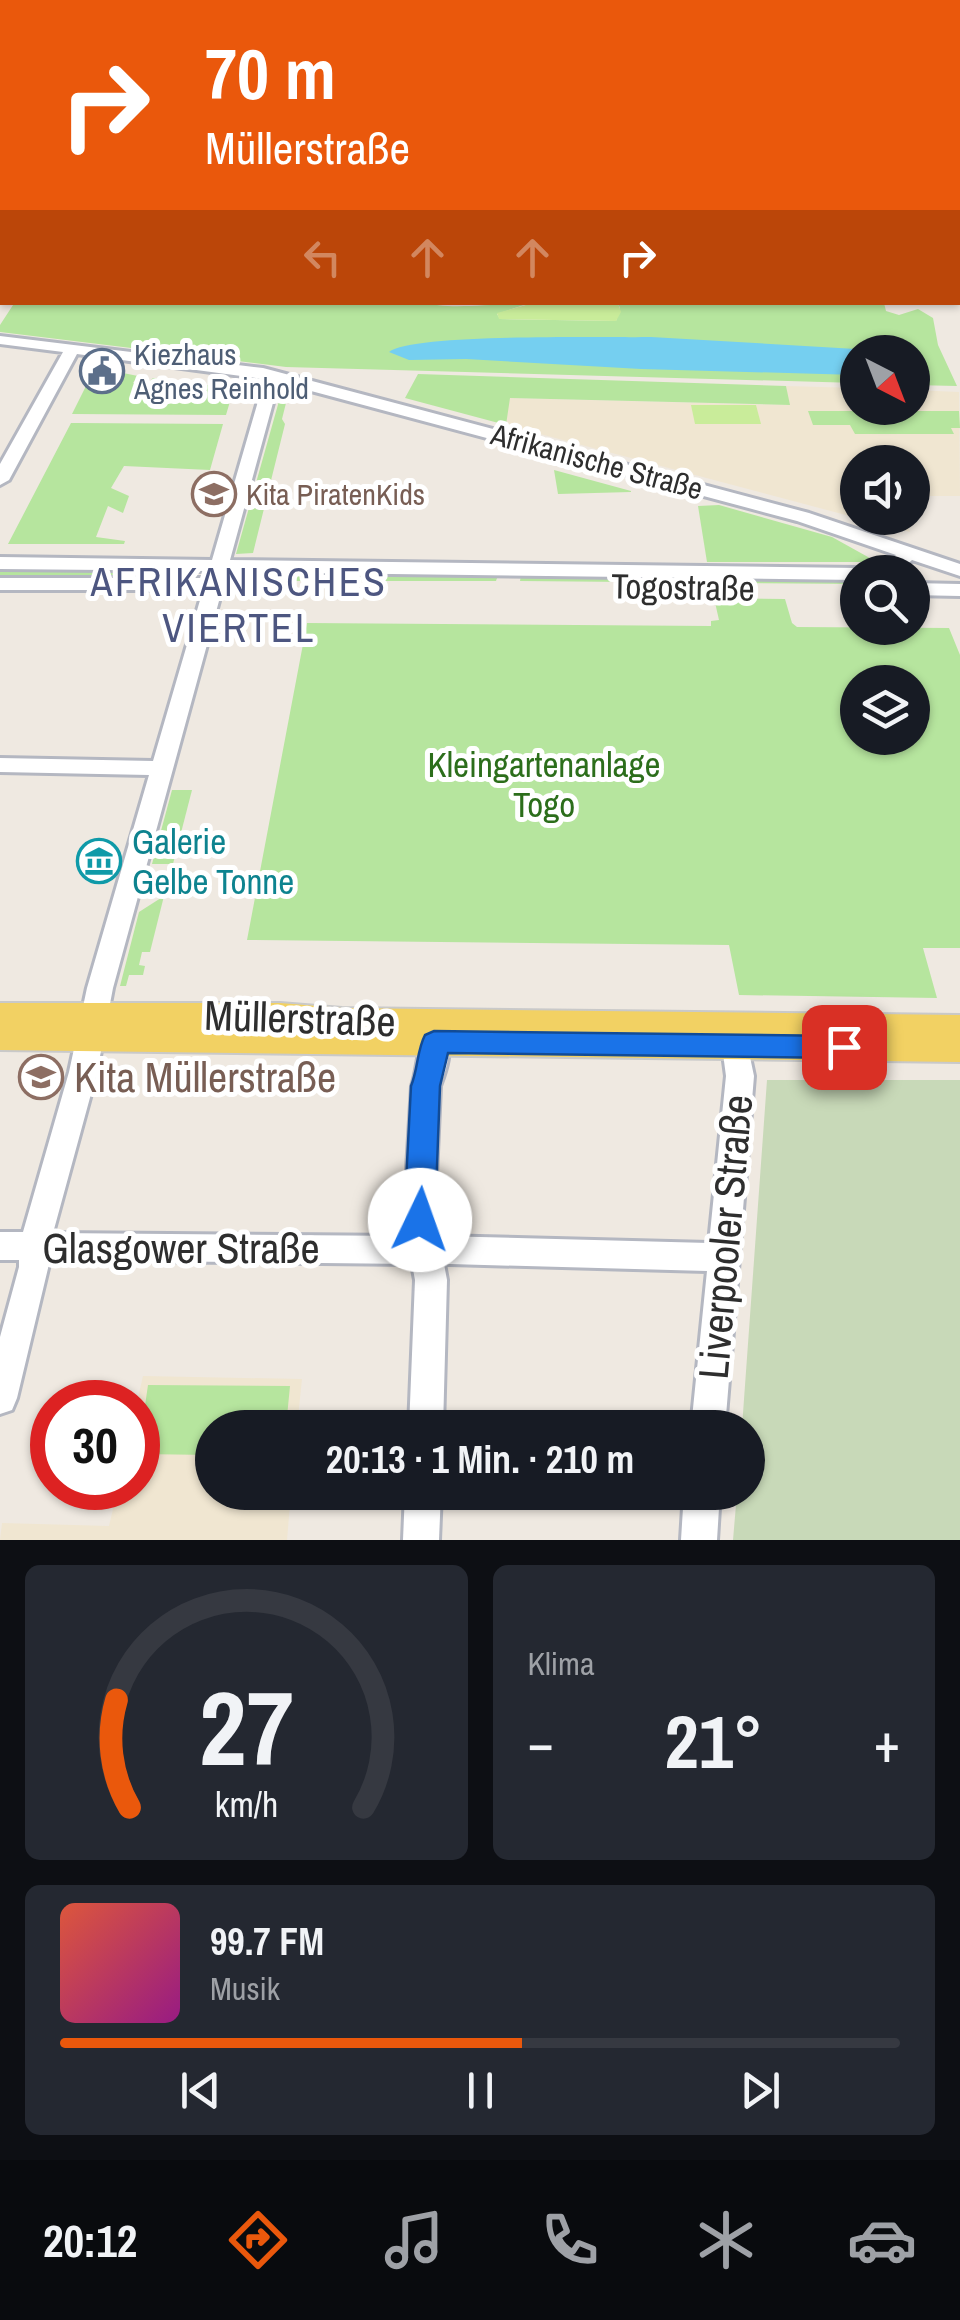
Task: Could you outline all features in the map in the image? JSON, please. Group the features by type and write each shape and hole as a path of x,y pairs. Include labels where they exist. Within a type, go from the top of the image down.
{"main road":[{"name":"Müllerstraße","path":"0,1016 92,1027 434,1042 960,1049"},
{"name":"Müllerstraße","path":"0,1037 92,1027 960,1028"}],"street":[{"name":"Afrikanische Straße","path":"0,340 250,381 280,380 708,491 912,550 960,570"},
{"name":"Afrikanische Straße","path":"0,349 69,353"},
{"path":"0,480 69,353"},
{"path":"0,1398 36,1267 34,1247 163,768 270,391 280,380"},
{"name":"Afrikanische Straße","path":"912,550 960,557"},
{"path":"907,555 912,550"},
{"name":"Togostraße","path":"0,563 217,576"},
{"name":"Togostraße","path":"0,584 217,576 840,574"},
{"name":"Togostraße","path":"510,578 840,588"},
{"path":"930,589 960,590"},
{"path":"0,765 163,768"},
{"path":"427,1410 432,1280 420,1220 426,1086 433,1067 434,1042"},
{"name":"Liverpooler Straße","path":"709,1410 740,1076 736,1046"},
{"name":"Glasgower Straße","path":"0,1246 722,1257"},
{"path":"421,1540 422,1510"},
{"path":"698,1540 700,1510"}],"shaded area":[{"path":"786,386 840,388 840,425 930,425 930,391 959,392 960,496 930,496 930,445 840,445 840,513 506,425 509,398 789,405"},
{"path":"143,1376 302,1379 299,1410 195,1410 195,1510 290,1510 287,1540 0,1540 2,1523 109,1526 113,1510 160,1510 160,1380 142,1380"}],"green space":[{"path":"13,305 524,305 497,314 500,319 616,321 619,305 884,305 886,311 899,315 918,309 933,318 938,345 957,386 930,385 930,335 840,335 840,383 286,367 0,332 0,325"},
{"path":"526,305 619,305 621,312 616,321 499,319 497,313"},
{"path":"118,372 138,376 133,383 146,385 153,378 191,383 185,390 198,391 205,385 228,386 221,394 231,398 226,415 72,414 89,380 110,380"},
{"path":"418,374 786,386 790,405 510,398 506,425 405,398"},
{"path":"287,399 282,419 285,424 253,553 236,554 279,401"},
{"path":"691,405 756,405 761,424 695,424"},
{"path":"808,411 840,411 840,425 813,425"},
{"path":"930,411 959,411 960,428 951,428 954,434 855,434 850,425 930,425"},
{"path":"71,423 223,424 210,470 124,466 111,488 129,496 123,513 108,506 96,537 125,541 124,544 8,544"},
{"path":"554,470 631,491 631,492 558,494"},
{"path":"719,505 832,537 864,555 840,555 840,562 707,562 698,506"},
{"path":"0,566 141,567 136,582 0,581"},
{"path":"257,570 498,575 496,581 254,581"},
{"path":"521,575 840,578 840,584 520,581"},
{"name":"Kleingartenanlage Togo","path":"714,598 785,599 792,623 797,627 840,627 840,645 930,645 930,628 949,628 960,655 960,948 923,948 937,998 739,995 729,945 247,940 307,623 711,626 711,621 719,620"},
{"path":"172,790 192,790 173,864 152,864"},
{"path":"164,896 150,952 142,952 139,965 145,966 143,975 129,975 126,986 120,986 139,912"},
{"path":"767,1080 960,1080 960,1540 733,1540 736,1510 765,1510 765,1410 743,1410"},
{"path":"160,1385 290,1386 288,1410 195,1410 195,1455 160,1454"}],"water":[{"path":"651,337 840,348 840,375 409,360 389,352 434,342"}],"place":[{"name":"Kiezhaus Agnes Reinhold","path":"102,371"},
{"name":"Kita PiratenKids","path":"214,494"},
{"name":"Galerie Gelbe Tonne","path":"99,861"},
{"name":"Kita Müllerstraße","path":"41,1077"}],"district":[{"name":"AFRIKANISCHES VIERTEL","path":"239,604"}],"route":[{"path":"420,1220 426,1086 433,1067 434,1042 844,1047"}]}
